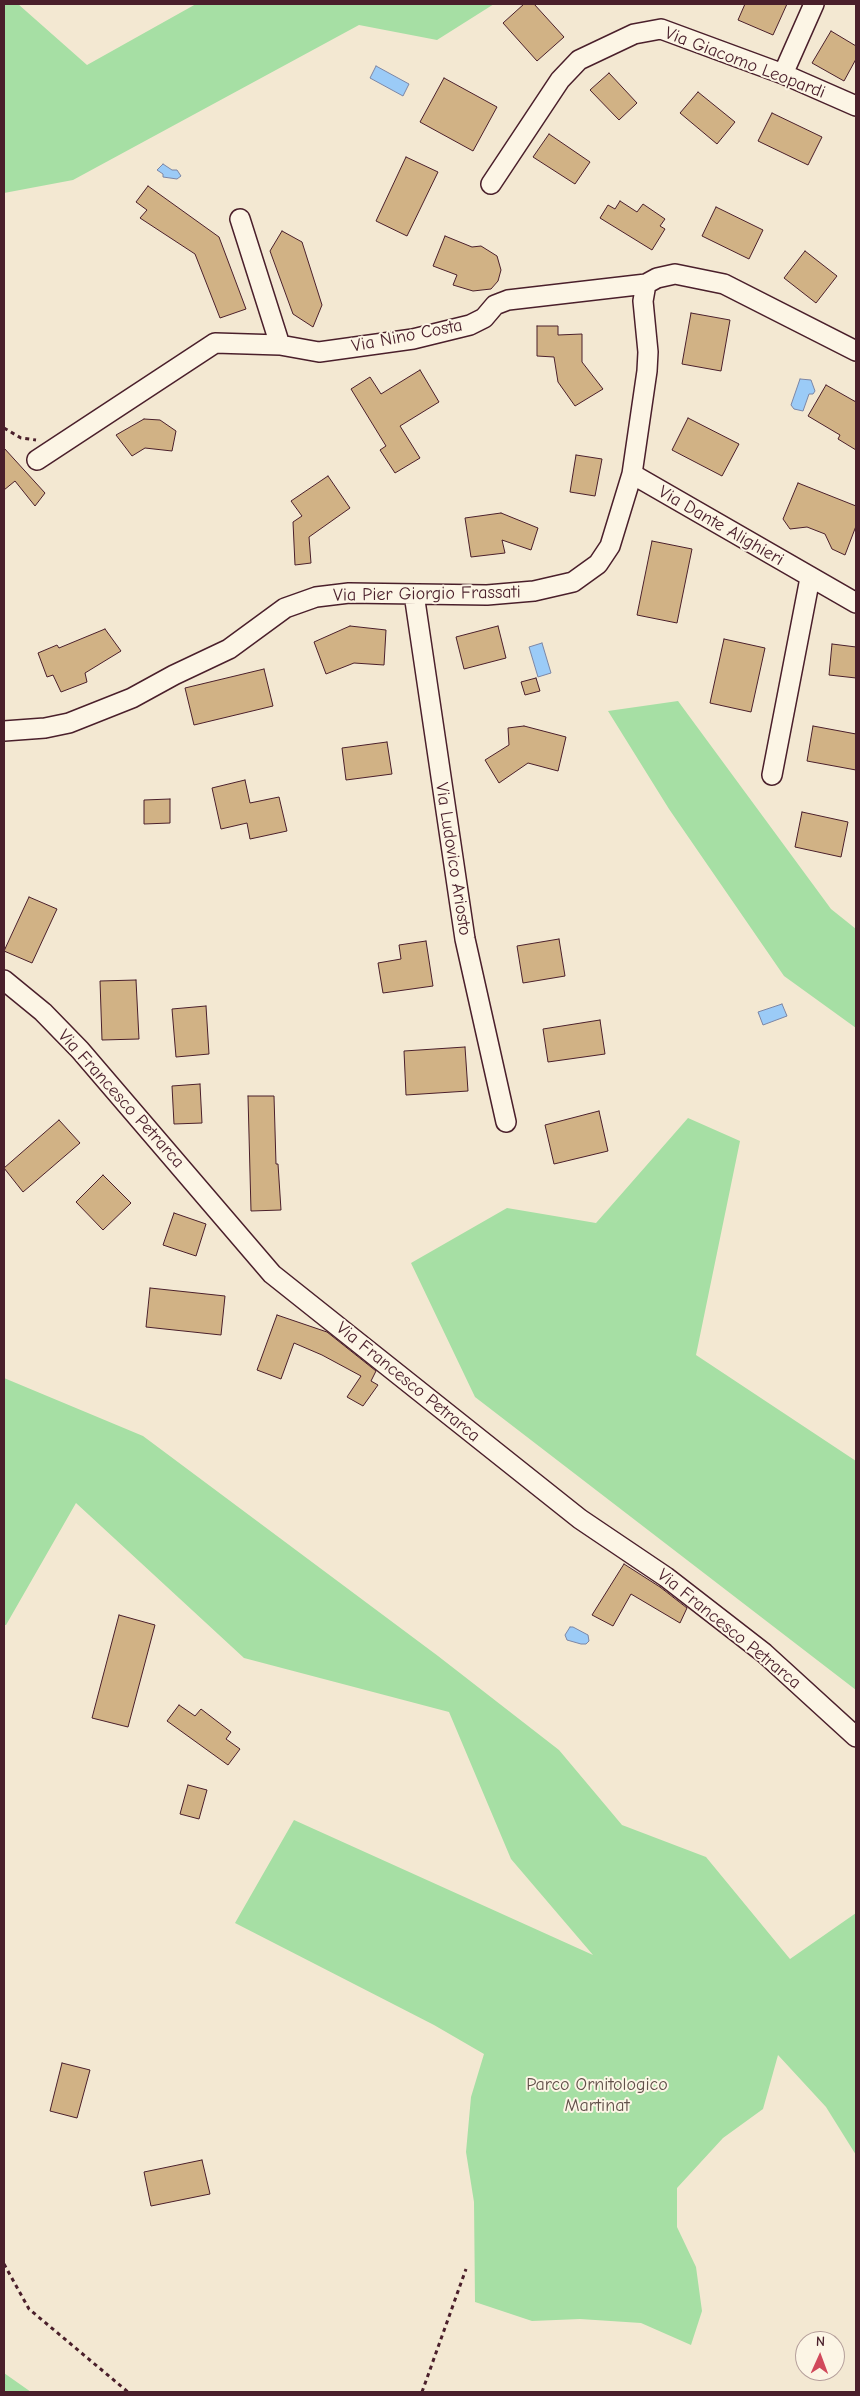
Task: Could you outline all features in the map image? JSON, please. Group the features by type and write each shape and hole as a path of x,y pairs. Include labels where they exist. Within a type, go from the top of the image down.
{"street":[{"path":"783,74 814,4"},
{"name":"Via Giacomo Leopardi","path":"491,184 560,80 579,60 634,34 661,29 783,74 856,106"},
{"path":"240,219 280,345"},
{"path":"646,284 657,278 675,274 724,284 856,351"},
{"name":"Via Nino Costa","path":"60,445 215,343 280,345 319,352 413,339 470,325 484,318 495,305 508,300 646,284"},
{"name":"Via Pier Giorgio Frassati","path":"4,731 45,728 69,723 132,698 174,675 229,649 285,608 316,597 349,593 487,595 534,591 573,582 598,564 610,546 632,474 647,371 648,352 643,301 646,284"},
{"path":"37,460 60,445"},
{"name":"Via Dante Alighieri","path":"632,474 856,603"},
{"path":"772,775 810,578"},
{"name":"Via Ludovico Ariosto","path":"414,594 465,939 506,1122"},
{"name":"Via Francesco Petrarca","path":"4,980 44,1012 80,1050 272,1274 580,1519 666,1577 764,1653 856,1737"}],"path":[{"path":"4,428 21,438 60,445"},
{"path":"4,2264 29,2309 128,2392"},
{"path":"422,2392 466,2270"}],"green space":[{"path":"4,4 18,4 87,65 196,4 494,4 437,40 359,25 73,180 4,193"},
{"path":"678,701 831,909 856,929 856,1028 784,976 669,809 608,711"},
{"path":"688,1118 740,1141 696,1355 856,1461 856,1690 475,1397 411,1263 507,1208 596,1223"},
{"name":"Parco Ornitologico Martinat","path":"4,1378 143,1436 438,1656 559,1750 622,1825 706,1857 790,1959 856,1913 856,2155 826,2107 778,2055 763,2109 723,2138 677,2188 677,2227 696,2267 702,2311 691,2345 641,2323 580,2319 532,2321 475,2302 474,2202 466,2152 471,2097 484,2054 434,2025 235,1923 294,1820 593,1955 511,1859 449,1712 244,1658 76,1503 6,1625 4,1625"},
{"path":"4,2373 31,2392 4,2392"}],"water":[{"path":"376,66 409,84 403,96 370,78"},
{"path":"163,164 172,170 177,170 181,176 177,179 163,177 163,174 157,170"},
{"path":"800,379 811,380 815,391 813,394 809,394 803,411 794,409 791,405"},
{"path":"542,643 551,673 538,677 529,647"},
{"path":"782,1004 787,1016 763,1025 758,1012"},
{"path":"570,1627 588,1635 589,1641 586,1644 581,1644 567,1640 565,1635"}],"building":[{"path":"524,4 534,4 564,37 537,61 503,23"},
{"path":"745,4 787,4 773,35 738,20"},
{"path":"831,31 856,46 856,59 844,81 812,63"},
{"path":"609,73 637,103 619,120 590,90"},
{"path":"444,78 497,107 473,151 420,122"},
{"path":"698,92 735,122 717,144 680,113"},
{"path":"772,113 822,137 808,165 758,141"},
{"path":"549,134 590,162 575,184 533,157"},
{"path":"406,157 438,172 407,236 376,221"},
{"path":"148,186 219,237 246,309 220,318 195,254 140,218 147,210 136,202"},
{"path":"620,201 637,212 643,204 665,219 660,226 665,229 652,250 600,218 608,205 615,209"},
{"path":"716,207 763,230 749,259 702,236"},
{"path":"282,231 302,242 322,305 313,327 293,314 270,251"},
{"path":"445,236 472,247 481,246 497,256 501,270 498,281 491,289 473,291 453,285 457,275 433,266"},
{"path":"805,251 837,276 816,303 784,278"},
{"path":"691,313 730,320 721,371 682,364"},
{"path":"537,326 558,326 558,335 582,334 582,362 603,389 575,406 558,382 554,357 537,356"},
{"path":"420,370 439,402 400,426 420,458 395,473 380,450 386,446 351,389 370,377 381,394"},
{"path":"826,385 856,402 856,450 838,439 840,435 808,416"},
{"path":"688,418 739,444 722,476 672,450"},
{"path":"144,419 160,420 176,431 172,451 145,448 132,456 116,435"},
{"path":"4,448 45,493 35,506 15,481 4,490"},
{"path":"576,455 602,459 595,496 570,492"},
{"path":"328,476 350,508 309,537 311,563 295,565 293,522 302,516 291,501"},
{"path":"798,483 856,506 856,526 845,555 832,549 825,534 807,527 790,529 783,519"},
{"path":"501,513 538,528 531,550 502,540 505,553 471,557 465,518"},
{"path":"652,541 692,549 677,623 637,615"},
{"path":"350,626 386,630 384,665 354,663 326,674 314,642"},
{"path":"498,626 506,658 464,669 456,637"},
{"path":"105,629 121,651 85,673 87,682 61,692 53,675 47,677 38,653 57,645 59,648"},
{"path":"724,639 765,648 751,712 710,703"},
{"path":"832,644 856,647 856,678 829,675"},
{"path":"264,669 273,706 194,725 185,688"},
{"path":"536,678 540,691 525,695 521,682"},
{"path":"524,726 566,737 558,771 528,763 499,783 485,760 509,745 508,728"},
{"path":"813,726 856,734 856,770 807,761"},
{"path":"387,742 392,774 346,780 342,748"},
{"path":"245,780 250,803 279,797 287,831 250,839 247,823 221,829 212,788"},
{"path":"170,799 170,823 144,824 144,800"},
{"path":"802,812 848,822 841,857 795,847"},
{"path":"29,897 57,909 32,963 4,951"},
{"path":"559,939 565,976 523,983 517,946"},
{"path":"426,941 433,986 383,993 378,963 401,959 399,945"},
{"path":"136,980 139,1039 102,1040 100,981"},
{"path":"206,1006 209,1054 176,1057 172,1009"},
{"path":"600,1020 605,1054 548,1062 543,1029"},
{"path":"465,1047 468,1091 406,1095 404,1051"},
{"path":"200,1084 202,1123 174,1124 172,1086"},
{"path":"248,1096 274,1096 276,1164 278,1164 281,1210 251,1211"},
{"path":"599,1111 608,1151 554,1164 545,1125"},
{"path":"59,1120 80,1143 23,1192 4,1168"},
{"path":"103,1175 131,1203 103,1230 76,1202"},
{"path":"174,1213 206,1224 196,1256 163,1245"},
{"path":"150,1288 225,1296 221,1335 146,1327"},
{"path":"277,1315 327,1332 376,1371 371,1381 378,1385 363,1406 347,1397 361,1376 322,1355 294,1343 281,1379 257,1370"},
{"path":"624,1564 660,1587 687,1608 680,1623 631,1594 613,1626 592,1615"},
{"path":"119,1615 155,1625 128,1727 92,1718"},
{"path":"179,1705 195,1716 201,1709 231,1732 226,1739 240,1749 228,1765 167,1721"},
{"path":"188,1785 207,1790 199,1819 180,1814"},
{"path":"62,2063 90,2070 77,2118 50,2111"},
{"path":"202,2160 210,2194 151,2206 144,2172"}]}
